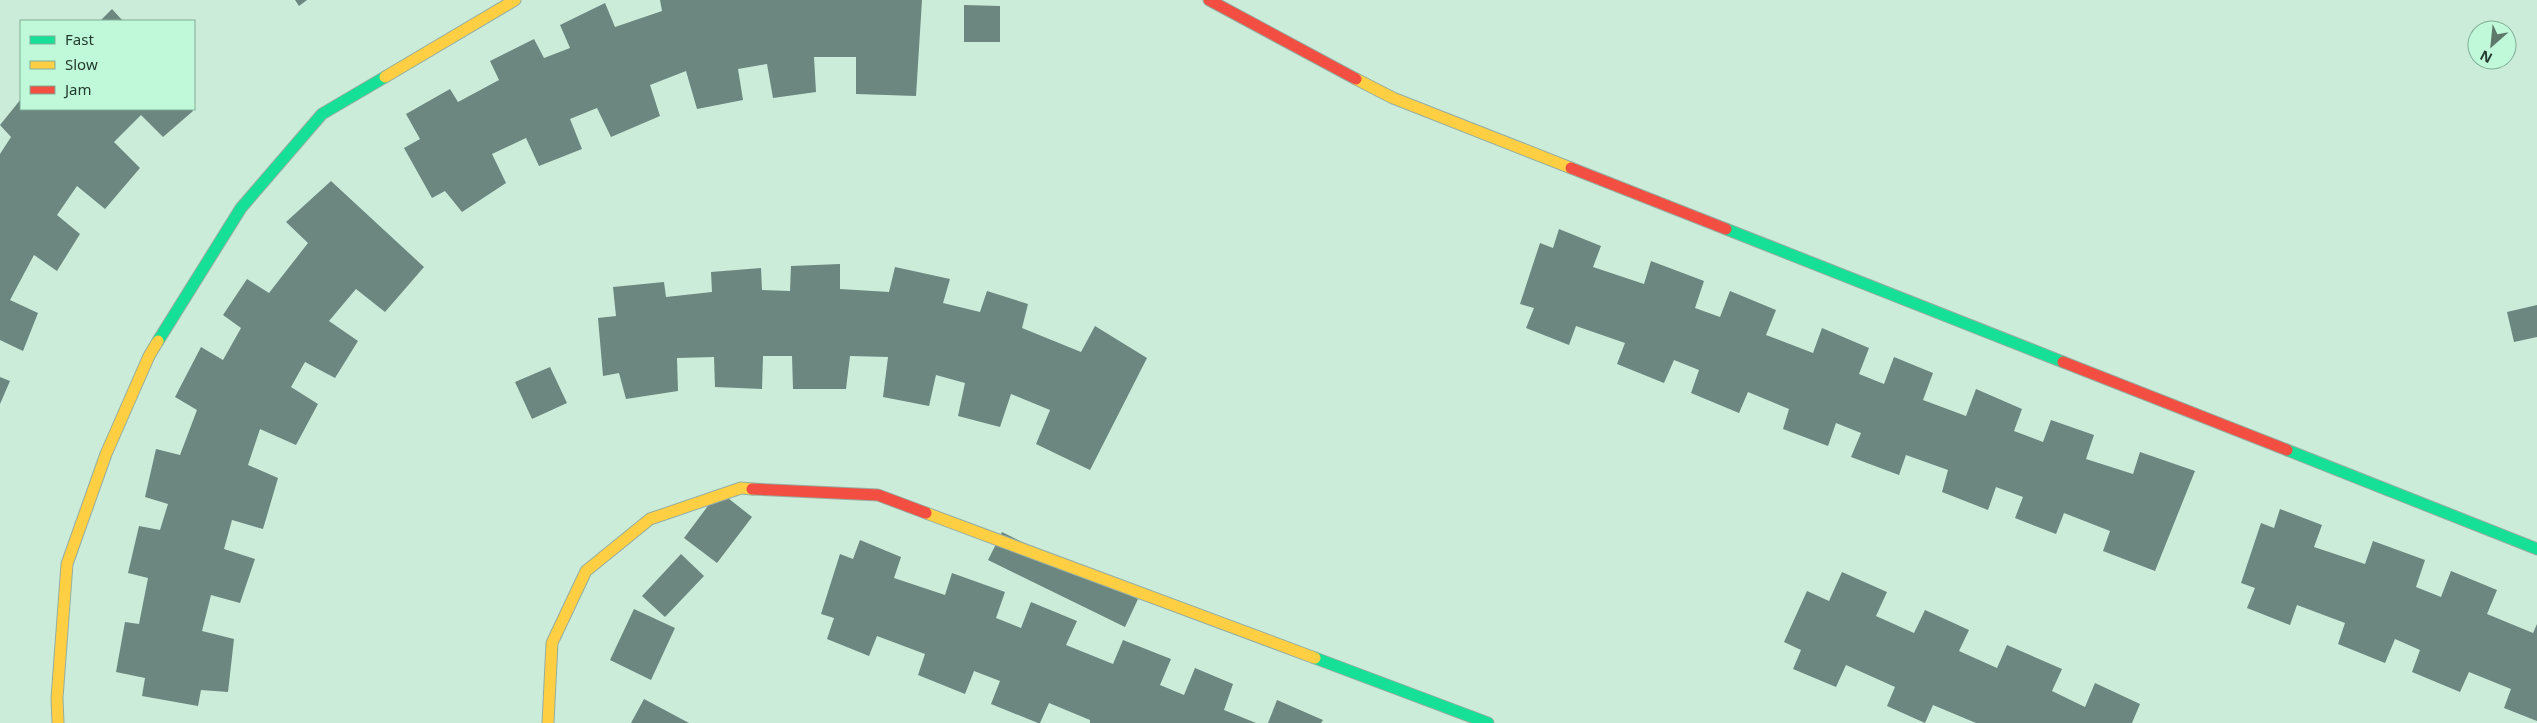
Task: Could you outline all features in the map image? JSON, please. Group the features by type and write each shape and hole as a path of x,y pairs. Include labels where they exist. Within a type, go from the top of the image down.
{"street":[{"path":"58,723 57,698 67,564 103,463 149,356 241,208 322,114 515,0"},
{"path":"1208,0 1393,98 2537,549"},
{"path":"548,723 552,643 586,571 650,518 741,488 878,495 1488,723"}],"building":[{"path":"295,0 307,0 299,6"},
{"path":"660,0 922,0 916,96 856,94 856,57 814,57 816,92 773,98 767,64 738,69 743,100 697,109 686,71 650,85 660,116 611,137 597,108 570,119 582,149 539,166 526,138 492,154 506,183 462,212 445,191 432,198 404,148 420,139 406,114 450,89 458,102 499,80 490,61 534,39 544,58 570,48 560,25 605,3 615,27 662,11"},
{"path":"964,5 1000,6 1000,42 964,42"},
{"path":"112,9 122,20 101,20"},
{"path":"20,100 20,110 193,111 163,137 141,115 114,142 140,168 105,209 77,186 57,215 80,234 57,271 34,255 10,300 38,313 23,351 0,340 0,154 11,137 0,125"},
{"path":"331,181 424,267 385,312 356,289 329,321 358,341 335,378 305,362 291,387 318,404 296,445 260,429 248,465 278,478 263,529 232,520 224,549 255,559 240,603 211,595 202,631 234,639 228,692 201,690 198,706 142,696 145,678 116,672 125,622 139,624 148,578 128,573 139,526 160,530 168,504 145,497 156,449 180,455 197,410 175,397 201,347 223,360 241,328 223,315 247,279 269,293 308,243 286,222"},
{"path":"1559,229 1601,246 1593,267 1644,284 1651,261 1704,281 1695,308 1720,317 1730,291 1776,310 1766,335 1813,353 1822,328 1869,348 1859,374 1884,384 1894,357 1933,373 1923,400 1966,416 1976,389 2022,409 2014,431 2043,442 2051,420 2094,435 2086,459 2133,474 2140,452 2195,471 2155,571 2103,551 2110,531 2064,513 2056,534 2015,518 2023,497 1996,487 1988,510 1942,492 1948,470 1906,455 1899,475 1851,457 1861,433 1836,423 1828,446 1783,429 1789,409 1748,392 1739,413 1691,393 1699,370 1674,360 1664,383 1617,364 1625,343 1576,326 1569,345 1526,328 1534,308 1520,304 1540,243 1553,248"},
{"path":"840,264 840,289 889,292 895,267 950,279 943,303 980,312 987,291 1028,304 1022,328 1081,352 1095,326 1147,358 1090,470 1036,444 1050,410 1011,394 1000,427 958,416 965,383 936,375 929,406 883,397 888,357 850,356 846,389 793,389 792,356 763,356 762,389 715,387 714,357 677,358 678,391 626,399 619,373 603,376 598,318 616,316 613,287 664,282 666,297 712,292 711,272 761,268 762,290 790,291 791,266"},
{"path":"2537,305 2537,337 2514,342 2507,312"},
{"path":"550,367 567,403 532,419 515,382"},
{"path":"0,377 10,381 0,404"},
{"path":"719,491 752,517 717,563 684,538"},
{"path":"2280,509 2322,525 2314,547 2365,564 2373,541 2425,560 2416,587 2441,597 2451,571 2497,590 2487,614 2533,633 2537,624 2537,721 2504,708 2511,689 2469,672 2460,692 2412,672 2420,650 2395,639 2385,663 2338,644 2345,623 2297,605 2290,625 2247,608 2255,588 2241,583 2261,523 2274,528"},
{"path":"1002,532 1138,599 1125,627 988,560"},
{"path":"860,540 901,557 894,578 945,595 952,573 1005,592 996,618 1021,628 1031,602 1077,621 1066,645 1113,664 1123,640 1171,659 1160,685 1184,695 1195,668 1233,684 1224,710 1256,723 1090,723 1090,720 1049,703 1040,723 1038,723 991,704 1000,681 974,671 965,694 918,675 925,654 877,636 869,656 827,639 834,618 821,614 840,554 853,559"},
{"path":"681,554 704,576 665,617 642,596"},
{"path":"1842,572 1887,592 1876,616 1914,633 1925,610 1969,630 1959,651 1997,668 2007,645 2062,669 2052,691 2085,707 2095,683 2140,704 2132,723 1976,723 1933,705 1925,723 1887,706 1895,687 1846,665 1836,687 1793,669 1801,650 1784,642 1807,591 1829,601"},
{"path":"634,609 675,628 651,680 610,660"},
{"path":"644,699 689,723 631,723"},
{"path":"1277,700 1323,720 1321,723 1268,723"}],"traffic: fast":[{"path":"158,341 241,208 322,114 385,77"},
{"path":"1726,229 2063,362"},
{"path":"2287,450 2537,549"},
{"path":"1315,658 1488,723"}],"traffic: slow":[{"path":"385,77 515,0"},
{"path":"1356,79 1393,98 1571,168"},
{"path":"58,723 57,698 67,564 106,454 149,356 158,341"},
{"path":"548,723 552,643 586,571 650,519 741,488 752,489"},
{"path":"926,513 1315,658"}],"traffic: jam":[{"path":"1209,0 1356,79"},
{"path":"1571,168 1726,229"},
{"path":"2063,362 2287,450"},
{"path":"752,489 878,495 926,513"}]}
